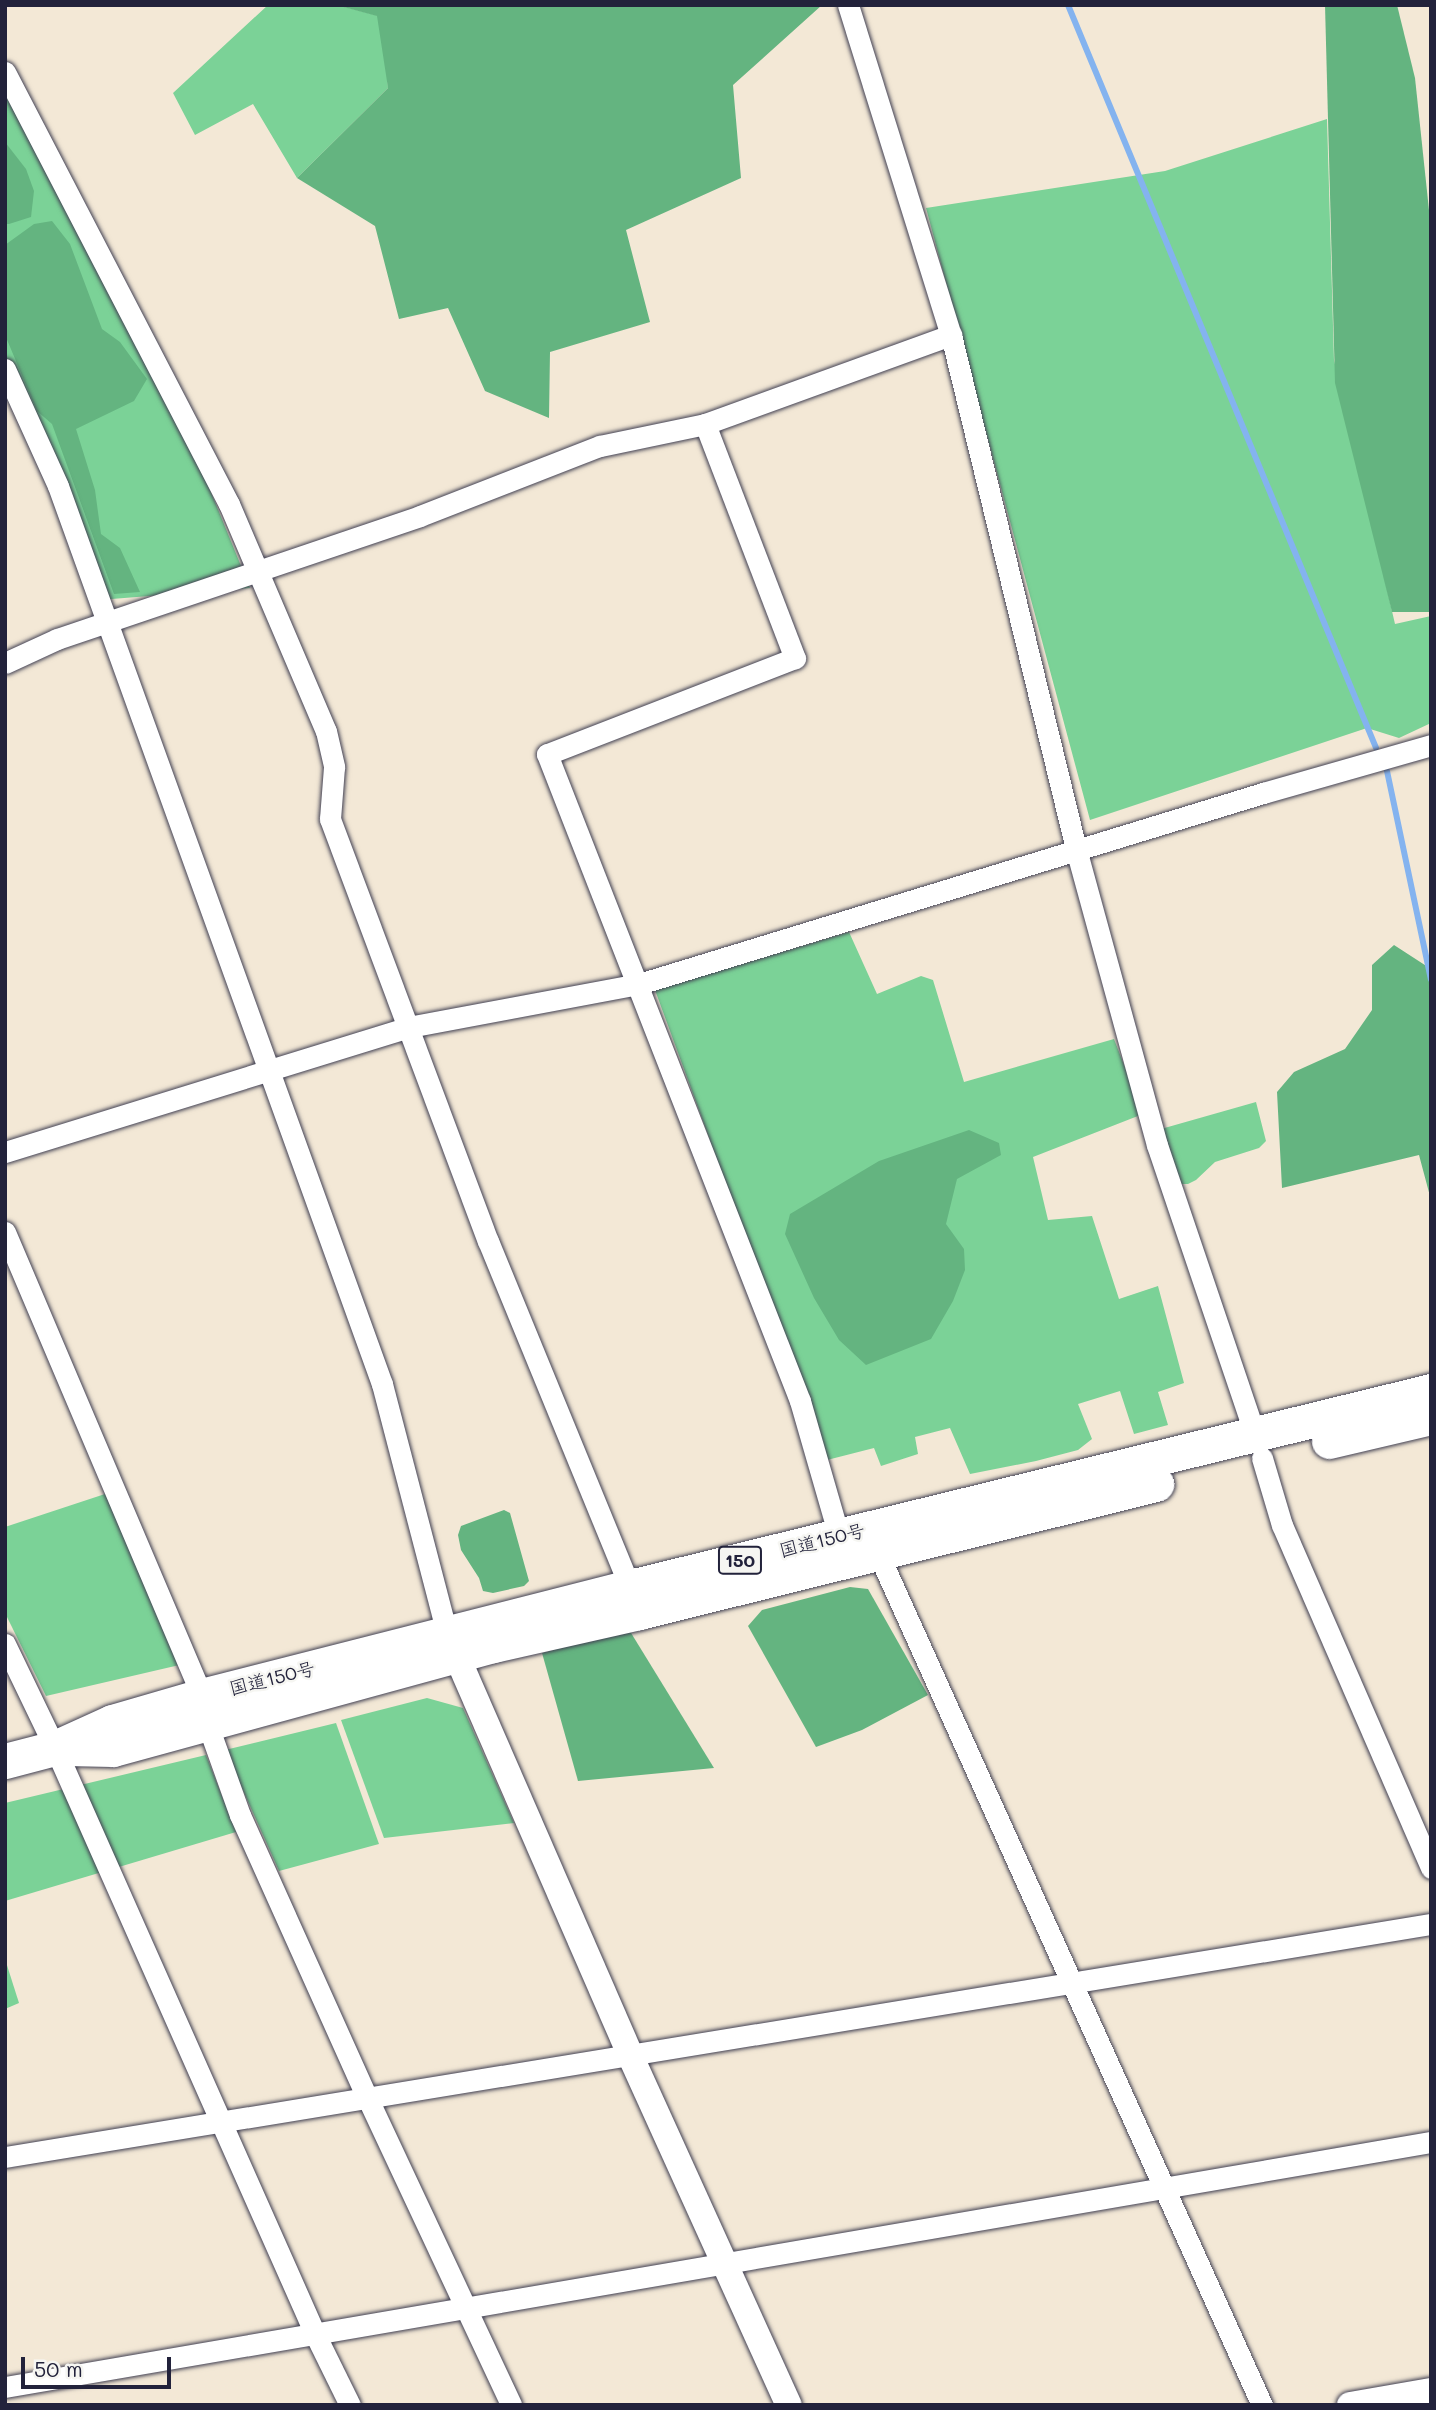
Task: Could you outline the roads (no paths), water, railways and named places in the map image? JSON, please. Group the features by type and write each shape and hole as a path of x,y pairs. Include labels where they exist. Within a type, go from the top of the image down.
{"highway":[{"name":"国道150号","path":"5,1760 55,1748 113,1749 205,1710 452,1645 878,1553 1258,1446 1431,1391"},
{"name":"国道150号","path":"452,1645 630,1587 839,1536 1258,1446 1431,1417"}],"street":[{"path":"848,5 951,335 1076,849 1157,1145 1282,1525 1431,1868"},
{"path":"5,72 229,504 326,730 334,767 330,819 488,1241 630,1587"},
{"path":"5,663 57,639 420,516 600,446 705,424 951,335"},
{"path":"5,369 58,486 382,1384 452,1645 723,2265 789,2405"},
{"path":"705,424 795,658 547,754 800,1401 839,1536"},
{"path":"5,1152 410,1027 639,984 1076,849 1431,745"},
{"path":"5,1232 205,1710 240,1815 367,2097 511,2405"},
{"path":"878,1553 1262,2405"},
{"path":"5,1644 55,1748 219,2121 350,2405"},
{"path":"5,2157 1431,1924"},
{"path":"5,2387 1431,2142"},
{"path":"1350,2405 1431,2391"}],"waterway":[{"path":"1068,5 1376,748"},
{"path":"1387,771 1431,979"}]}
